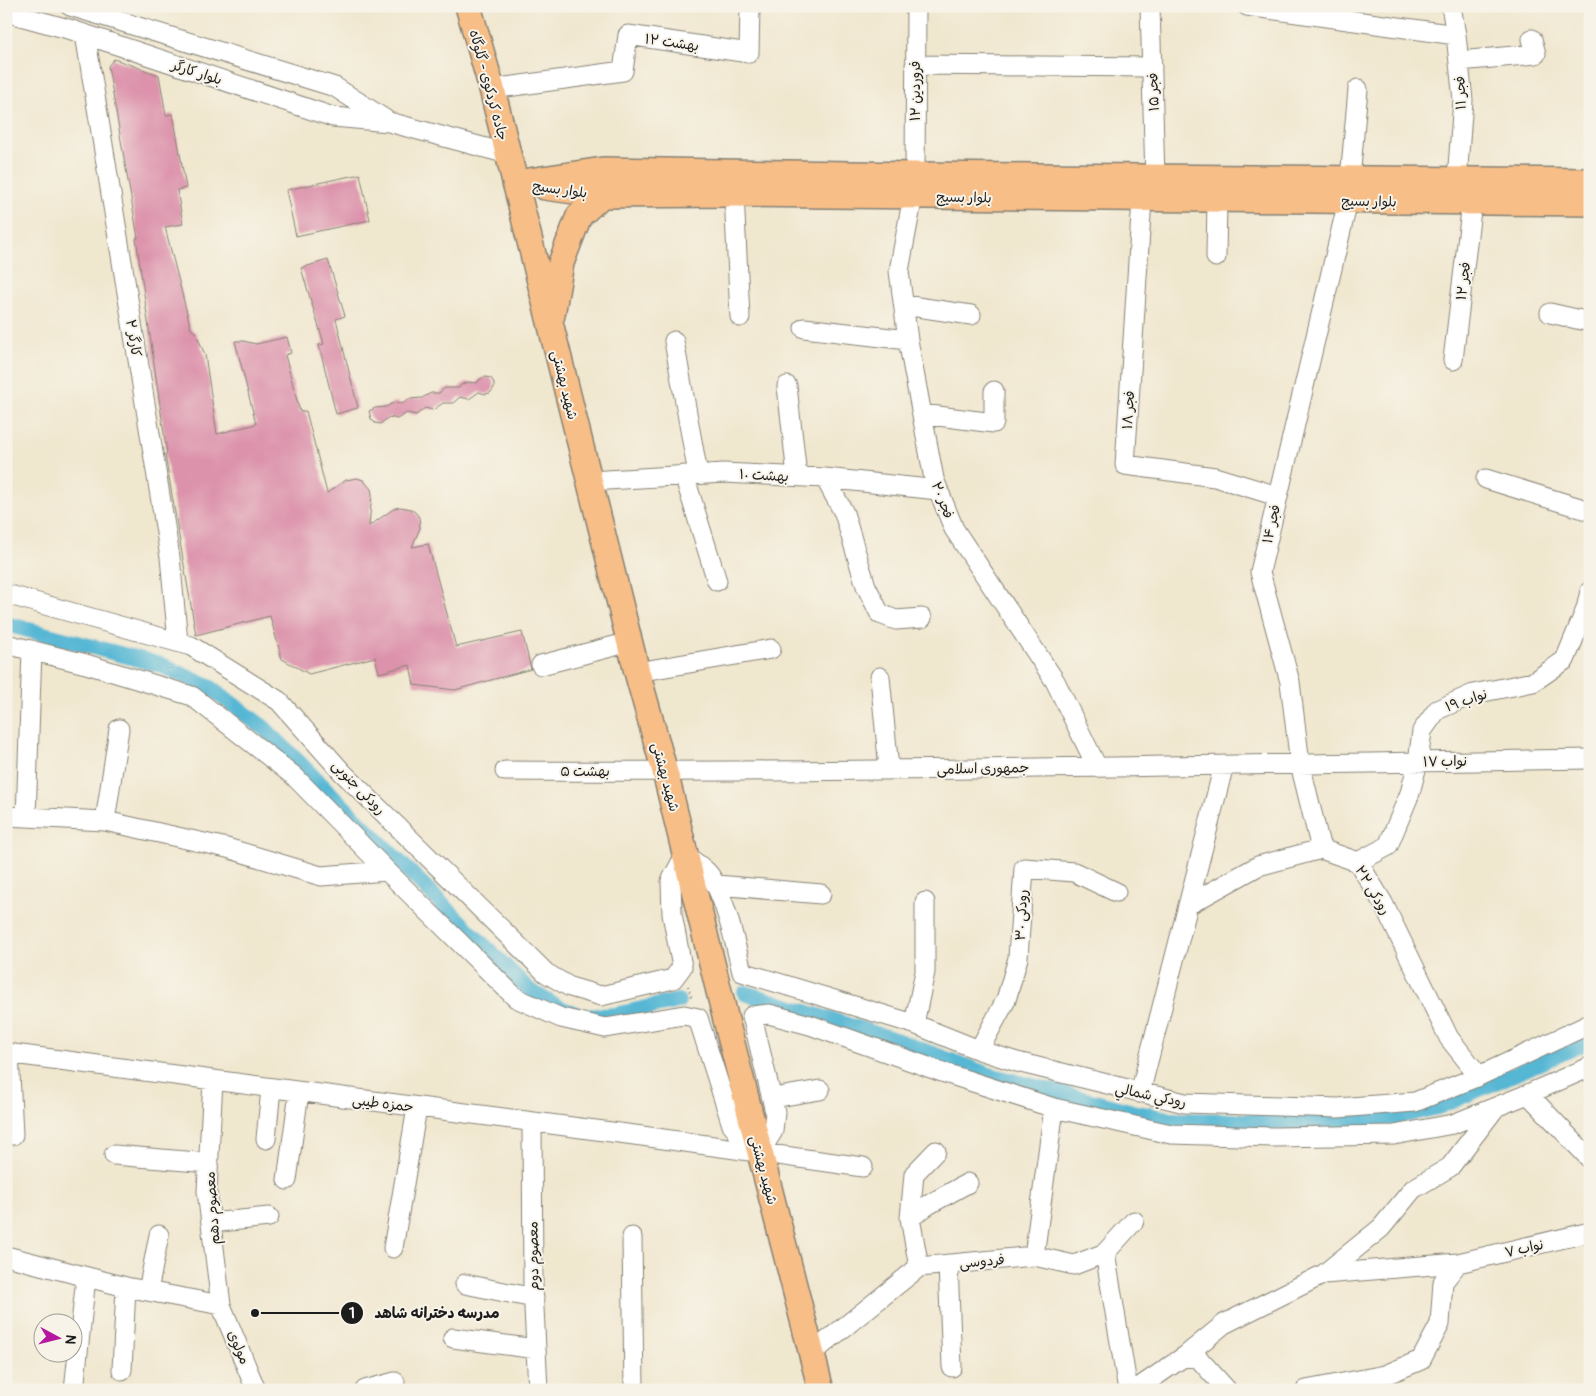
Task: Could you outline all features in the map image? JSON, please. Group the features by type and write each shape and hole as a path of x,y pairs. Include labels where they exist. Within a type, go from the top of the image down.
{"main road":[{"name":"جاده کردکوی - گلوگاه","path":"468,6 492,89 511,167"},
{"name":"بلوار بسیج","path":"511,167 603,170 1142,199 1217,199 1457,180 1590,181"},
{"name":"بلوار بسیج","path":"511,167 602,195 734,194 1155,178 1349,190 1472,202 1590,203"},
{"name":"شهید بهشتی","path":"511,167 637,672 665,772 685,855 705,886 757,1142 821,1390"},
{"path":"551,325 561,263 579,216 602,195"}],"street":[{"name":"بلوار کارگر","path":"70,6 336,87 389,122 511,167"},
{"name":"بهشت ۱۲","path":"492,89 623,71 628,35 749,53 750,6"},
{"name":"۱۲ فروردین","path":"914,186 916,6"},
{"name":"فجر ۱۵","path":"1150,6 1155,178"},
{"path":"1247,6 1456,35"},
{"name":"فجر ۱۱","path":"1451,6 1456,35 1462,100 1457,180"},
{"name":"بلوار کارگر","path":"6,12 85,34 333,117 389,122"},
{"name":"کارگر ۲","path":"85,34 170,557 178,642"},
{"path":"1459,61 1536,54 1532,39"},
{"path":"915,65 1152,67"},
{"name":"فجر ۱۴","path":"1321,849 1300,764 1290,682 1260,572 1349,190 1358,89"},
{"name":"فجر ۲۰","path":"914,186 899,271 908,340 934,479 954,529 1054,681 1098,767"},
{"path":"734,194 740,317"},
{"name":"فجر ۱۸","path":"1142,199 1124,465 1215,477 1277,496"},
{"path":"1216,257 1217,199"},
{"name":"فجر ۱۲","path":"1454,360 1472,202"},
{"path":"904,306 971,315"},
{"path":"1550,313 1590,322"},
{"path":"804,328 908,340"},
{"path":"674,341 691,475 717,581"},
{"path":"786,386 797,476"},
{"path":"922,414 994,423 994,392"},
{"name":"بهشت ۱۰","path":"590,481 724,473 825,478 938,490"},
{"path":"825,478 844,513 866,586 880,614 896,620 922,618"},
{"path":"1486,480 1590,511"},
{"name":"نواب ۱۹","path":"1358,862 1388,846 1410,793 1418,762 1422,731 1437,710 1472,694 1533,682 1565,660 1586,609 1590,591"},
{"name":"رودکی جنوبی","path":"6,594 191,646 279,701 342,772 546,973 570,988 601,996 673,979 682,967"},
{"path":"541,666 630,642"},
{"path":"6,644 86,664 192,696 294,776 516,998 561,1018 605,1028 684,1015 698,1018 732,1126 741,1137 757,1142 773,1131 775,1122 773,1098 752,1016 769,1014 810,1025 945,1073 1054,1108 1171,1134 1273,1137 1394,1135 1453,1124 1590,1067"},
{"path":"637,672 771,649"},
{"path":"26,817 32,650"},
{"path":"880,677 889,769"},
{"path":"105,821 119,730"},
{"name":"نواب ۱۷","path":"1300,764 1590,759"},
{"name":"جمهوری اسلامی","path":"665,772 1300,764"},
{"path":"1140,1093 1224,765"},
{"name":"بهشت ۵","path":"505,771 665,772"},
{"path":"6,816 105,821 227,848 321,876 387,871"},
{"path":"1188,905 1258,866 1321,849"},
{"name":"رودکی ۲۲","path":"1321,849 1358,862 1383,903 1449,1038 1479,1076"},
{"path":"682,967 672,914 671,880 685,855"},
{"name":"رودکی ۳۰","path":"979,1050 1006,1000 1018,958 1024,868 1074,872 1116,892"},
{"path":"705,886 821,894"},
{"name":"رودکي شمالي","path":"705,886 729,919 742,972 914,1024 979,1050 1017,1062 1185,1103 1338,1108 1415,1102 1479,1076 1590,1024"},
{"path":"914,1024 925,972 925,902"},
{"path":"8,1053 13,1135"},
{"name":"حمزه طیبی","path":"8,1053 532,1122 757,1142 863,1167"},
{"name":"معصوم دهم","path":"213,1081 208,1190 221,1305"},
{"path":"266,1139 271,1089"},
{"path":"773,1098 820,1090"},
{"path":"287,1180 299,1092"},
{"path":"1528,1094 1590,1160"},
{"path":"1135,1390 1185,1356 1224,1324 1324,1274 1381,1228 1413,1189 1450,1167 1497,1106"},
{"path":"394,1248 417,1108"},
{"path":"1034,1256 1054,1108"},
{"name":"معصوم دوم","path":"532,1122 534,1298 538,1390"},
{"path":"812,1354 919,1267 910,1218 914,1174 936,1151"},
{"path":"114,1156 209,1163"},
{"path":"910,1218 928,1205 968,1183"},
{"path":"211,1223 269,1216"},
{"path":"1128,1390 1105,1253 1134,1221"},
{"name":"نواب ۷","path":"1324,1274 1458,1263 1590,1232"},
{"path":"148,1291 159,1235"},
{"path":"632,1237 634,1390"},
{"name":"فردوسی","path":"919,1267 1034,1256 1074,1265 1105,1253"},
{"path":"6,1256 126,1287 221,1305"},
{"path":"1306,1390 1362,1384 1421,1360 1440,1324 1443,1282 1458,1263"},
{"path":"948,1264 952,1366"},
{"path":"74,1390 86,1277"},
{"path":"466,1284 534,1298"},
{"path":"122,1370 126,1287"},
{"name":"مولوی","path":"221,1305 256,1390"},
{"path":"453,1338 536,1349"},
{"path":"1185,1356 1199,1360 1227,1390"},
{"path":"365,1390 395,1382"}],"path":[{"path":"682,967 698,1018"}],"building":[{"path":"114,59 159,75 166,115 173,114 186,188 177,190 183,224 165,227 191,329 196,333 205,355 217,434 256,424 235,341 256,344 287,337 291,353 285,355 300,412 306,411 327,493 346,480 357,478 363,480 371,489 372,494 369,526 395,508 411,509 415,512 419,517 420,528 412,547 428,544 456,647 522,632 531,669 455,690 414,685 410,665 379,673 375,657 309,674 282,659 270,616 196,635 165,454 167,454 136,238 138,238 108,66"},
{"path":"360,174 370,220 296,236 286,190"},
{"path":"328,260 345,316 336,319 358,408 336,414 319,345 324,344 301,268"},
{"path":"485,377 491,378 494,383 494,388 490,393 479,392 469,399 460,397 453,403 443,403 433,410 425,408 416,415 407,413 397,419 389,417 380,424 375,423 371,419 369,411 375,408 386,407 395,402 402,404 410,399 422,398 431,393 439,393 445,388 459,388 467,382 477,383"}],"waterway":[{"path":"6,624 161,665 211,688 264,728 530,991 557,1007 583,1017 615,1015 678,1001"},
{"path":"745,993 898,1041 989,1075 1133,1112 1174,1120 1342,1123 1396,1117 1438,1107 1590,1041"}],"place":[{"name":"مدرسه دخترانه شاهد","path":"255,1313"}]}
